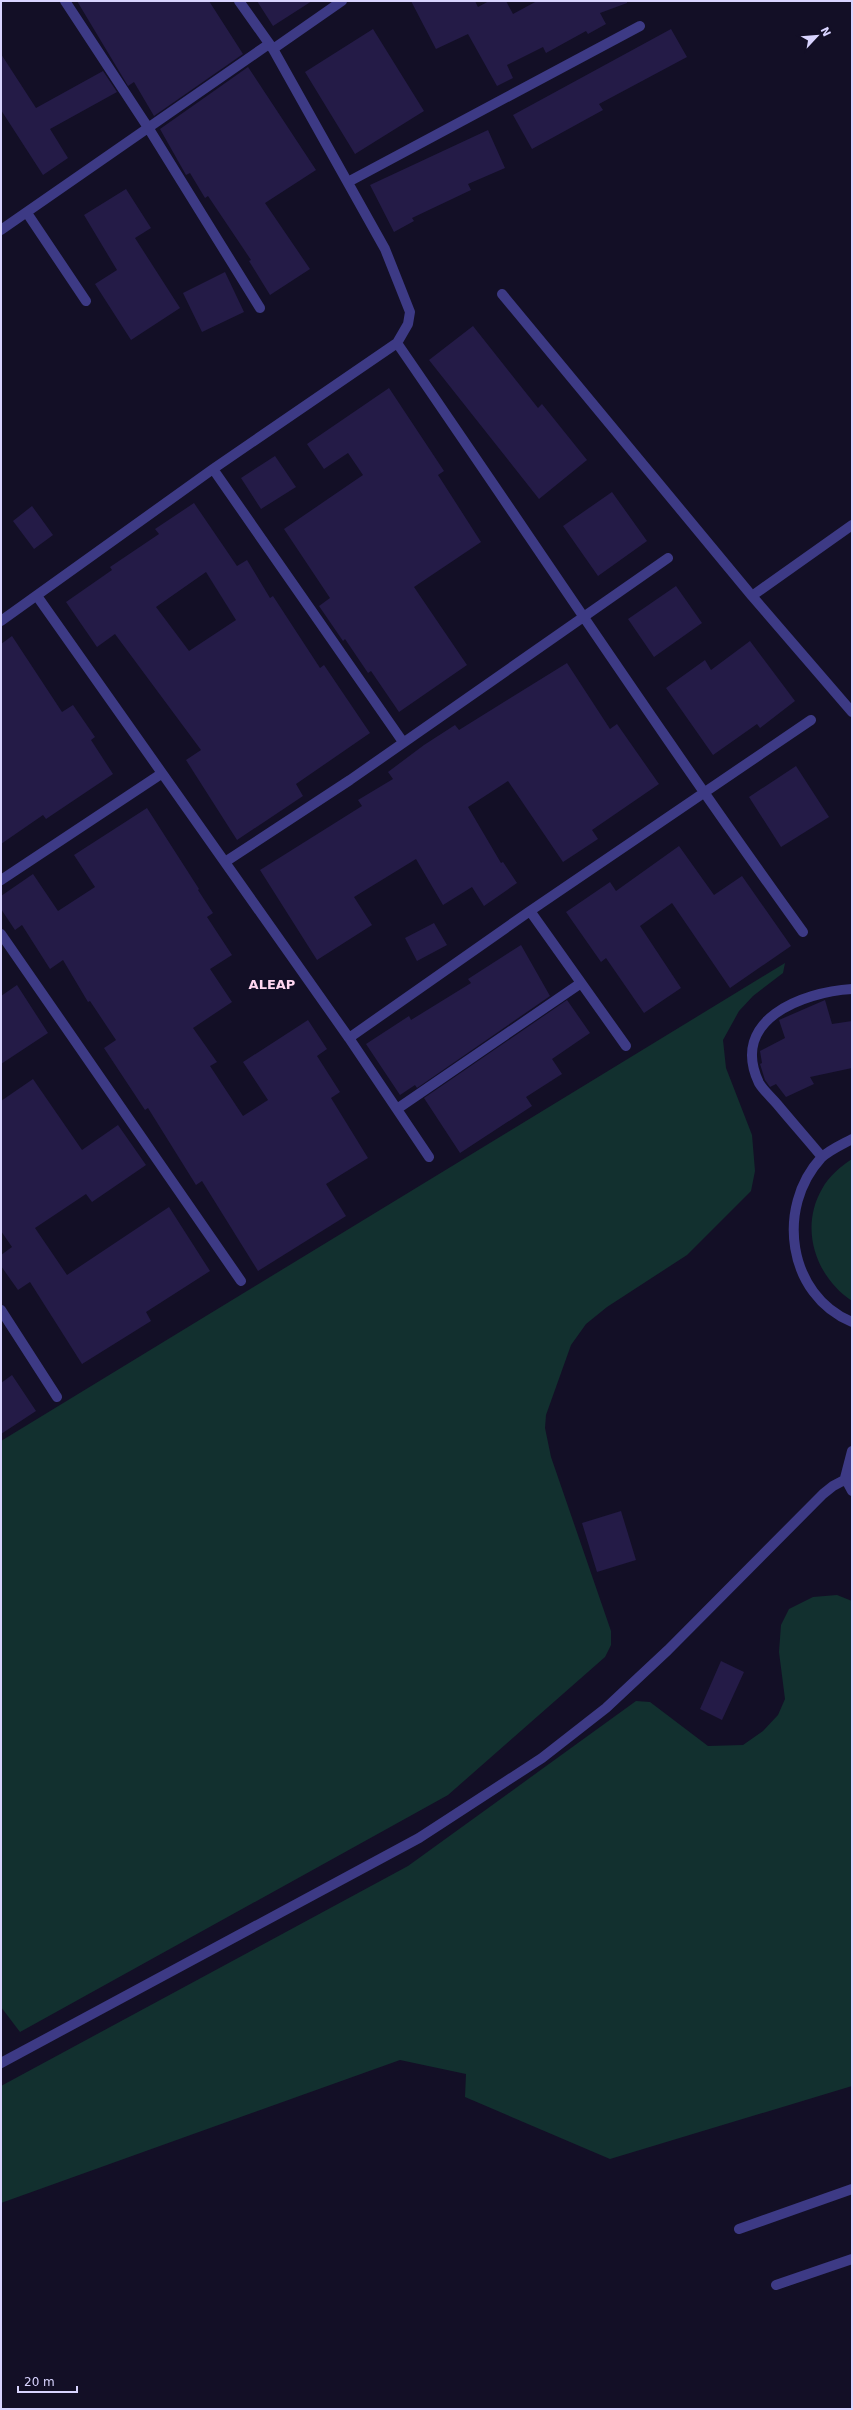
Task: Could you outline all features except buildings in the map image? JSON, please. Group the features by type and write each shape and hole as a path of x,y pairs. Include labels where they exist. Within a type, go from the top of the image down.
{"street":[{"path":"65,1 149,129 260,308"},
{"path":"1,622 213,469 397,343 408,324 410,312 385,249 271,46 239,1"},
{"path":"1,230 271,46 342,1"},
{"path":"348,182 640,26"},
{"path":"27,212 86,302"},
{"path":"502,294 752,596 852,712"},
{"path":"397,343 585,616 703,794 803,932"},
{"path":"213,469 403,742"},
{"path":"752,596 852,525"},
{"path":"225,862 344,784 668,558"},
{"path":"37,596 161,774 349,1038 429,1157"},
{"path":"349,1038 530,911 811,720"},
{"path":"1,880 161,774"},
{"path":"530,911 626,1046"},
{"path":"1,934 241,1281"},
{"path":"397,1110 581,983"},
{"path":"822,1157 760,1084 752,1061 754,1037 767,1018 794,1002 829,990 852,989"},
{"path":"852,1139 822,1157 806,1179 794,1209 793,1240 801,1271 820,1300 852,1322"},
{"path":"1,1310 57,1397"},
{"path":"852,1451 849,1477 852,1491"},
{"path":"1,2063 419,1838 542,1758 606,1708 673,1645 823,1494 849,1477"},
{"path":"739,2229 852,2189"},
{"path":"776,2285 852,2259"}],"green space":[{"path":"785,963 783,973 753,996 739,1011 723,1040 726,1068 752,1135 755,1171 751,1191 687,1255 607,1307 586,1324 571,1345 546,1415 545,1428 551,1457 611,1631 611,1645 605,1657 448,1795 20,2032 1,2007 1,1441"},
{"path":"852,1159 852,1301 839,1291 821,1266 815,1251 812,1236 812,1220 815,1204 822,1189 835,1172"},
{"path":"837,1595 852,1601 852,2086 610,2159 465,2097 466,2074 400,2060 1,2203 1,2086 408,1866 636,1701 650,1702 708,1746 743,1745 763,1731 778,1715 785,1699 779,1652 781,1625 789,1609 813,1597"}],"district":[{"name":"ALEAP","path":"272,984"}]}
